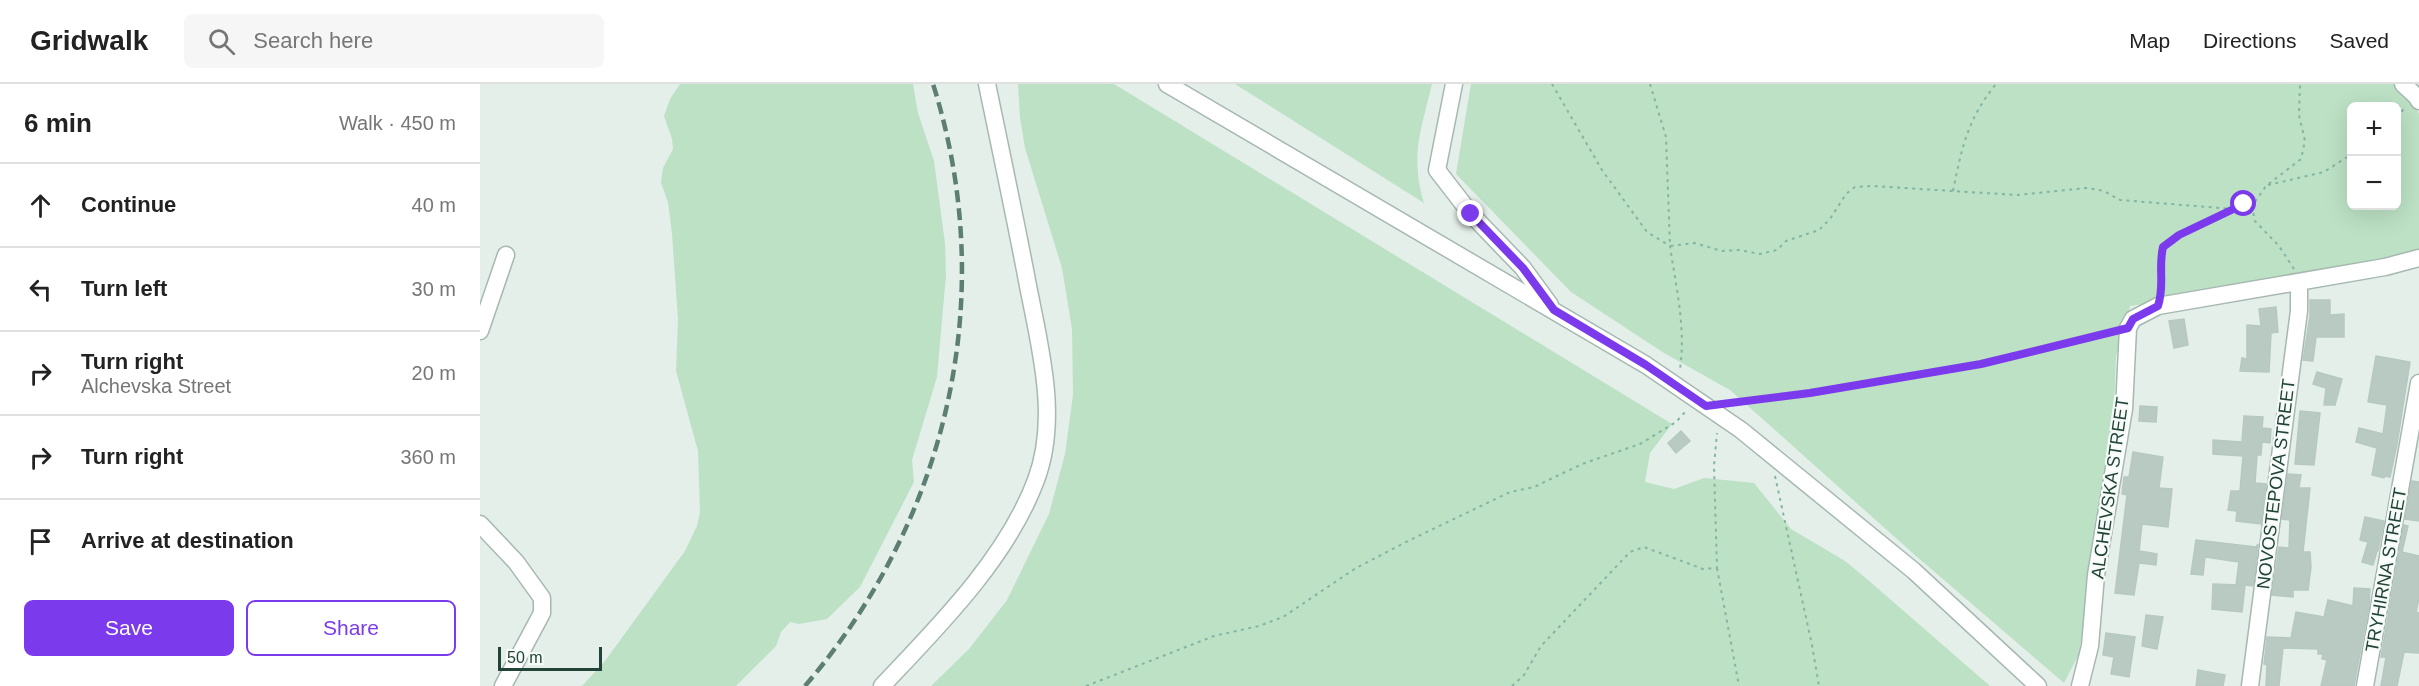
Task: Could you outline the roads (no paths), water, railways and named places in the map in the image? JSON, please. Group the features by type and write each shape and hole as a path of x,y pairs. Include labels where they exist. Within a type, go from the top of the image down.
{"street":[{"path":"882,686 979,578 1023,510 1036,479 1044,451 1047,419 1045,383 987,84"},
{"path":"1167,84 1646,365 1707,407 1770,453 1914,571 2038,686"},
{"path":"1454,84 1437,170 1471,214 1523,268 1554,310"},
{"path":"2403,84 2418,97"},
{"path":"480,331 506,255"},
{"path":"2299,283 2385,267 2419,258"},
{"name":"ALCHEVSKA STREET","path":"2080,686 2090,646 2096,575 2124,410 2128,328 2133,319 2158,306 2299,283"},
{"name":"NOVOSTEPOVA STREET","path":"2250,686 2299,311 2299,283"},
{"name":"TRYHIRNA STREET","path":"2365,686 2419,383"},
{"path":"480,524 516,562 542,598 542,613 503,686"}],"railway":[{"path":"805,686 854,621 895,551 926,478 948,402 960,324 961,244 953,164 933,84"}]}
